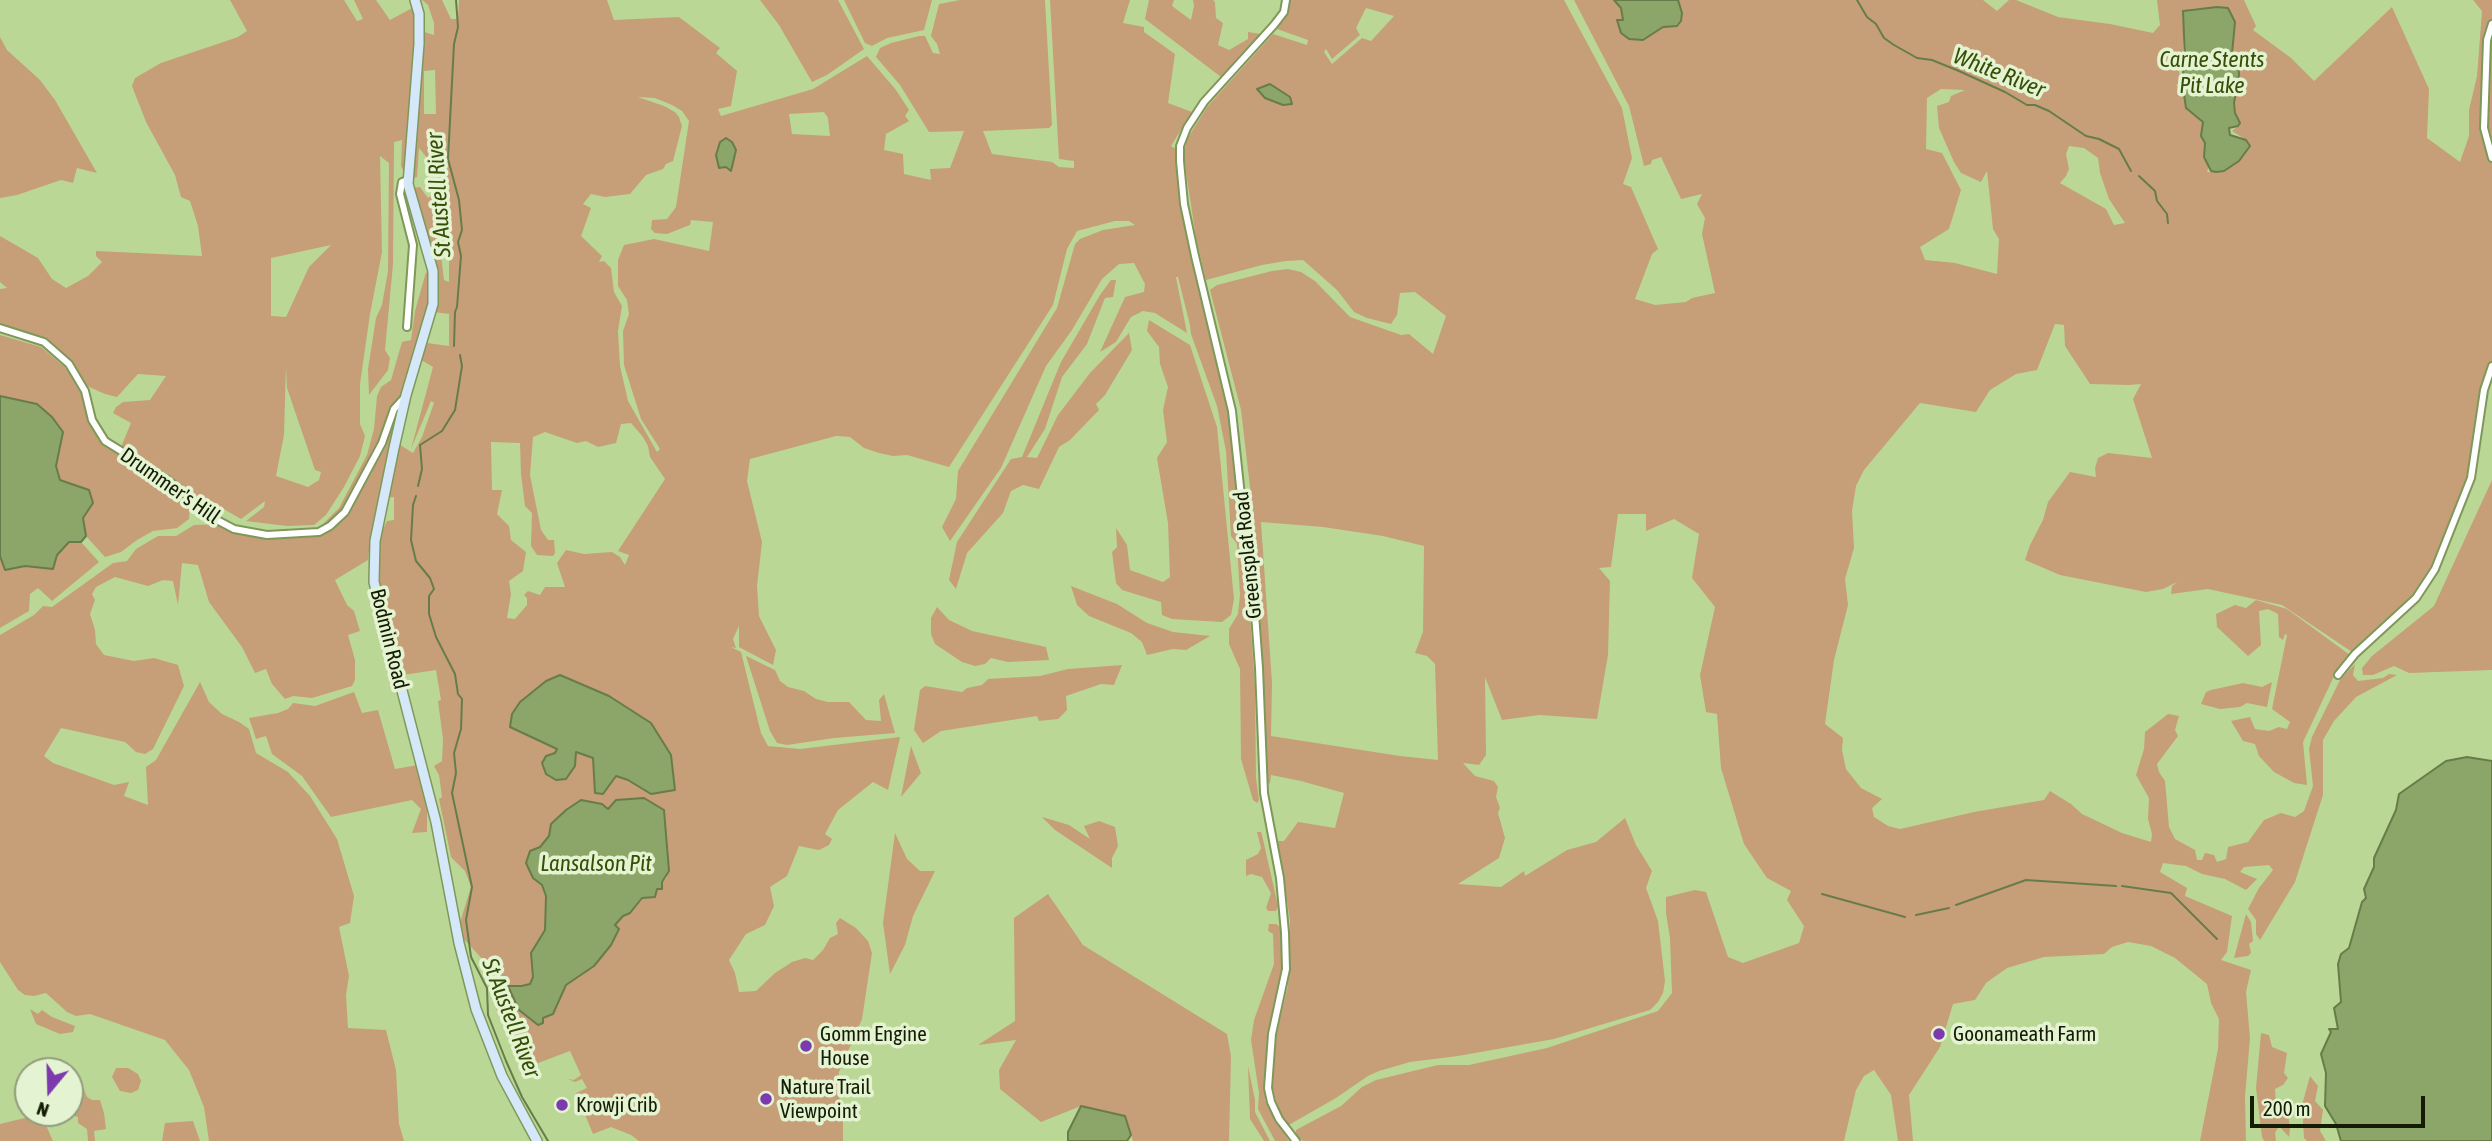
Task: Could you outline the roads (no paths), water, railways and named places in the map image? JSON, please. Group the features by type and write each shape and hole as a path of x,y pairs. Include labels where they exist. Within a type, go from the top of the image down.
{"main road":[{"name":"Bodmin Road","path":"415,0 419,14 419,44 408,180 433,271 433,304 406,395 375,541 374,582 436,822 459,943 476,1009 505,1084 537,1141"}],"street":[{"name":"Greensplat Road","path":"1286,0 1284,12 1274,25 1205,102 1187,128 1180,146 1180,161 1184,204 1232,411 1244,524 1251,561 1264,793 1280,878 1285,933 1286,969 1272,1034 1270,1102 1296,1141"},
{"path":"2492,24 2487,40 2484,128 2492,158"},
{"path":"408,180 402,182 400,194 413,245 408,327"},
{"name":"Drummer's Hill","path":"0,328 44,342 69,364 85,391 92,420 105,441 168,480 217,520 234,529 267,535 319,532 345,512 382,443 394,409 406,395"},
{"path":"2338,675 2355,654 2416,598 2435,569 2471,478 2484,390 2492,366"}],"water":[{"path":"1614,0 1678,0 1682,13 1681,21 1677,26 1663,27 1643,40 1629,39 1621,33 1617,20 1623,20 1621,8"},
{"name":"Carne Stents Pit Lake","path":"2228,8 2235,22 2232,54 2238,58 2239,75 2234,103 2240,123 2229,128 2230,135 2246,140 2250,146 2239,161 2224,171 2216,172 2211,171 2204,157 2205,143 2201,136 2203,122 2186,108 2182,81 2185,60 2183,11"},
{"path":"1270,84 1290,97 1292,104 1283,105 1265,98 1257,89"},
{"path":"726,138 736,150 731,171 726,167 719,168 716,155 720,142"},
{"path":"0,396 37,404 52,417 63,432 56,466 60,480 89,490 93,503 83,518 86,536 81,542 69,542 57,555 53,569 25,566 5,570 0,556"},
{"path":"560,675 609,696 651,723 671,755 675,790 651,794 616,776 603,794 595,793 593,758 576,752 575,766 566,779 556,780 546,774 542,763 546,756 555,753 557,749 510,727 512,714 520,702 546,681"},
{"path":"2467,757 2492,761 2492,1141 2341,1141 2336,1124 2325,1106 2326,1073 2321,1054 2331,1032 2329,1029 2338,1029 2334,1008 2341,1002 2338,964 2341,954 2349,948 2362,902 2366,898 2364,889 2374,867 2374,858 2396,810 2399,794 2446,761"},
{"name":"Lansalson Pit","path":"644,798 664,810 669,871 662,882 662,889 657,889 655,897 642,898 630,913 623,916 615,925 619,929 611,945 594,966 566,985 553,1014 543,1018 543,1023 538,1025 519,1010 508,986 530,984 533,977 531,953 545,930 546,896 542,885 533,878 526,863 530,851 540,847 549,836 551,824 581,800 602,804 608,809 616,800"},
{"path":"1081,1106 1125,1116 1131,1135 1127,1141 1068,1141 1068,1132"}],"waterway":[{"name":"St Austell River","path":"454,346 461,256 458,242 462,230 459,200 448,159 454,44 458,27 456,0"},
{"name":"White River","path":"1857,0 1884,38 1894,45 1917,58 1932,60 1959,71 2027,105 2035,105 2049,111 2086,136 2119,149 2131,171"},
{"name":"White River","path":"2139,176 2155,191 2157,201 2167,214 2168,223"},
{"name":"St Austell River","path":"418,486 422,469 420,445 442,431 455,410 462,366 460,355"},
{"name":"St Austell River","path":"416,496 411,540 416,561 430,578 434,589 429,596 429,614 436,637 455,674 458,694 462,699 461,729 454,753 456,773 452,793 472,887 466,920 471,957 487,988 488,1015 506,1061 522,1097 548,1141"},
{"path":"1956,905 2026,880 2116,886"},
{"path":"2122,886 2171,893 2217,939"},
{"path":"1822,894 1905,917"},
{"path":"1916,915 1949,908"}],"place":[{"name":"Goonameath Farm","path":"1939,1034"},
{"name":"Gomm Engine House","path":"806,1046"},
{"name":"Nature Trail Viewpoint","path":"766,1099"},
{"name":"Krowji Crib","path":"562,1105"}]}
